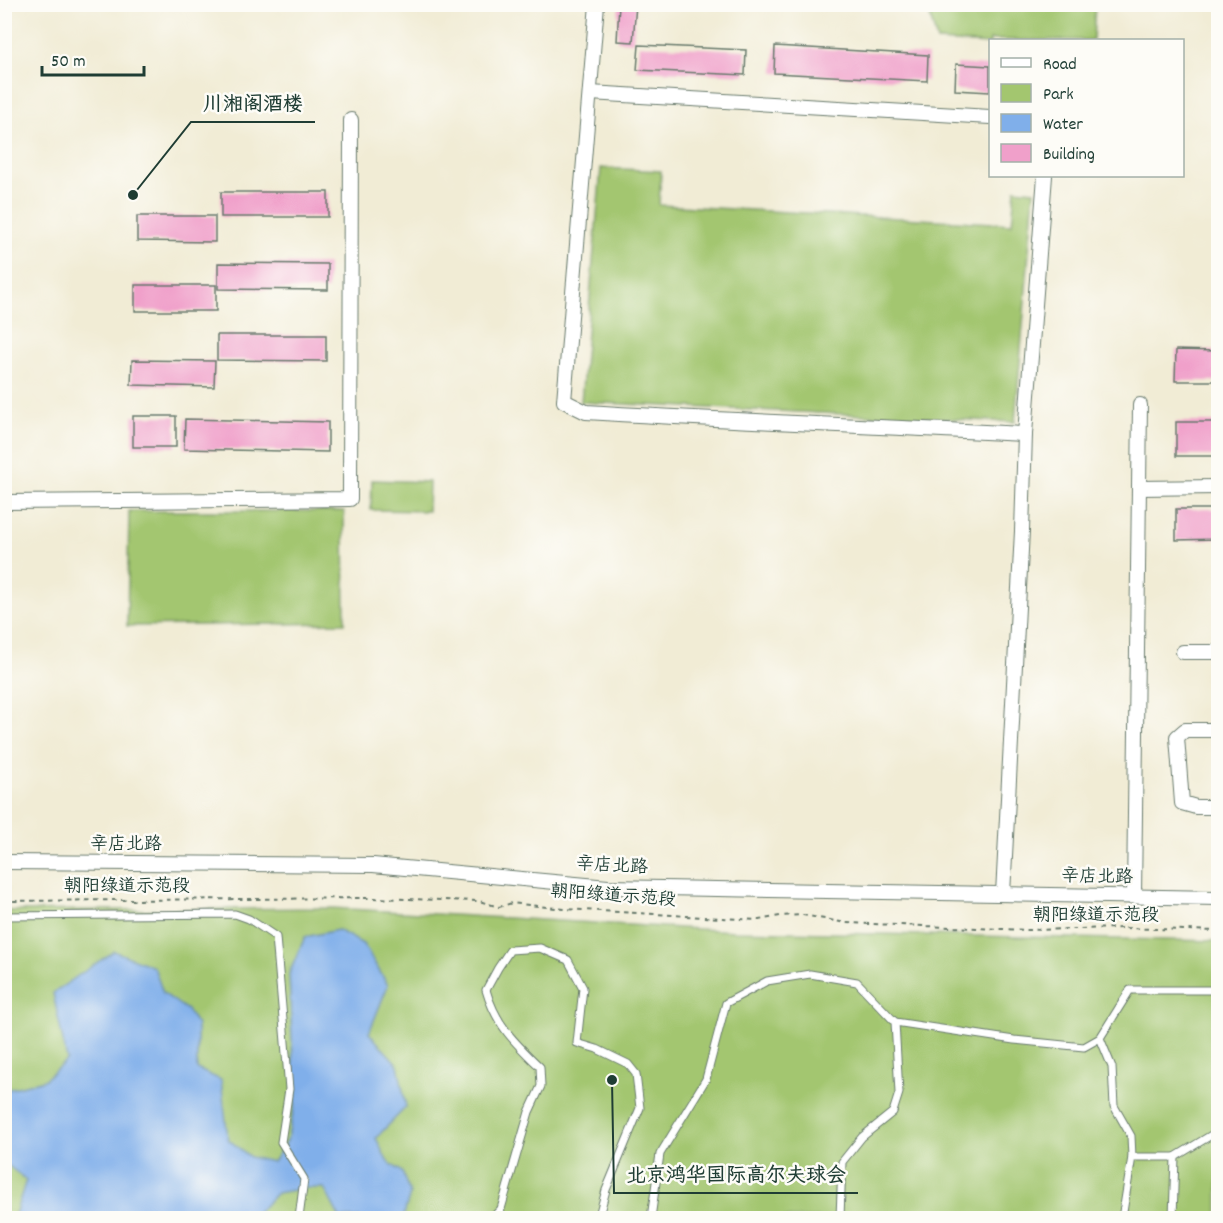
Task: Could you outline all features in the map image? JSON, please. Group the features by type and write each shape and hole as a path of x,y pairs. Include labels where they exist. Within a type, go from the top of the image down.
{"street":[{"path":"597,4 564,401 586,412 749,422 797,422 1025,434"},
{"path":"590,93 989,117"},
{"path":"4,502 350,499 351,120"},
{"path":"1003,894 1025,434 1045,177"},
{"path":"1134,896 1140,405"},
{"path":"1139,488 1218,487"},
{"path":"1183,652 1218,652"},
{"path":"1218,730 1185,730 1177,737 1182,803 1196,807 1218,807"},
{"name":"辛店北路","path":"4,862 373,865 608,887 1218,898"}],"lane":[{"path":"4,916 235,914 249,919 276,937 289,1089 281,1143 304,1179 299,1218"},
{"path":"492,1218 501,1209 529,1113 541,1086 540,1067 510,1038 492,1010 486,990 510,951 540,948 568,960 583,988 577,1043 597,1049 628,1064 636,1074 640,1108 606,1190 600,1212 603,1218"},
{"path":"651,1218 660,1154 706,1079 726,1003 767,981 810,974 857,982 895,1022 1014,1040 1084,1047 1100,1038 1130,990 1218,990"},
{"path":"840,1218 842,1162 862,1137 893,1113 899,1093 895,1022"},
{"path":"1100,1038 1112,1067 1114,1106 1131,1136 1132,1157 1122,1218"},
{"path":"1132,1157 1175,1157 1218,1131"},
{"path":"1173,1218 1175,1157"}],"path":[{"name":"朝阳绿道示范段","path":"4,901 370,898 478,901 499,907 512,903 564,909 759,920 803,915 846,923 1028,930 1123,928 1218,931"}],"green space":[{"path":"927,5 1095,5 1093,39 989,39 989,44 937,41"},
{"path":"601,168 661,171 659,205 1012,224 1015,189 1034,191 1015,422 581,402"},
{"path":"372,480 429,482 428,511 371,510"},
{"path":"129,511 344,511 345,623 127,626"},
{"path":"332,908 734,931 1218,941 1218,1218 5,1218 4,911"}],"water":[{"path":"338,930 363,944 388,985 369,1033 398,1065 406,1107 376,1138 387,1161 402,1172 410,1194 403,1218 340,1218 324,1188 305,1188 277,1193 255,1215 224,1216 222,1218 14,1218 26,1180 5,1163 4,1093 6,1090 44,1080 67,1060 53,993 114,951 154,967 163,993 187,1010 197,1025 197,1069 221,1080 228,1139 250,1157 273,1162 287,1141 295,1104 289,974 305,937"}],"building":[{"path":"619,4 636,4 633,42 617,41"},
{"path":"639,45 746,50 745,75 637,70"},
{"path":"775,46 928,55 927,81 774,73"},
{"path":"956,64 989,66 989,92 955,90"},
{"path":"221,192 328,192 328,217 221,217"},
{"path":"137,216 215,216 215,242 137,241"},
{"path":"218,263 328,264 328,290 218,289"},
{"path":"135,285 216,285 216,311 135,311"},
{"path":"217,335 326,335 326,361 217,360"},
{"path":"1176,350 1218,351 1218,381 1175,381"},
{"path":"132,360 215,361 214,387 131,385"},
{"path":"133,416 176,416 176,447 133,447"},
{"path":"185,419 328,422 328,452 184,449"},
{"path":"1176,422 1218,422 1218,456 1176,456"},
{"path":"1176,509 1218,509 1218,539 1176,540"}],"place":[{"name":"川湘阁酒楼","path":"133,195"},
{"name":"北京鸿华国际高尔夫球会","path":"612,1080"}]}
